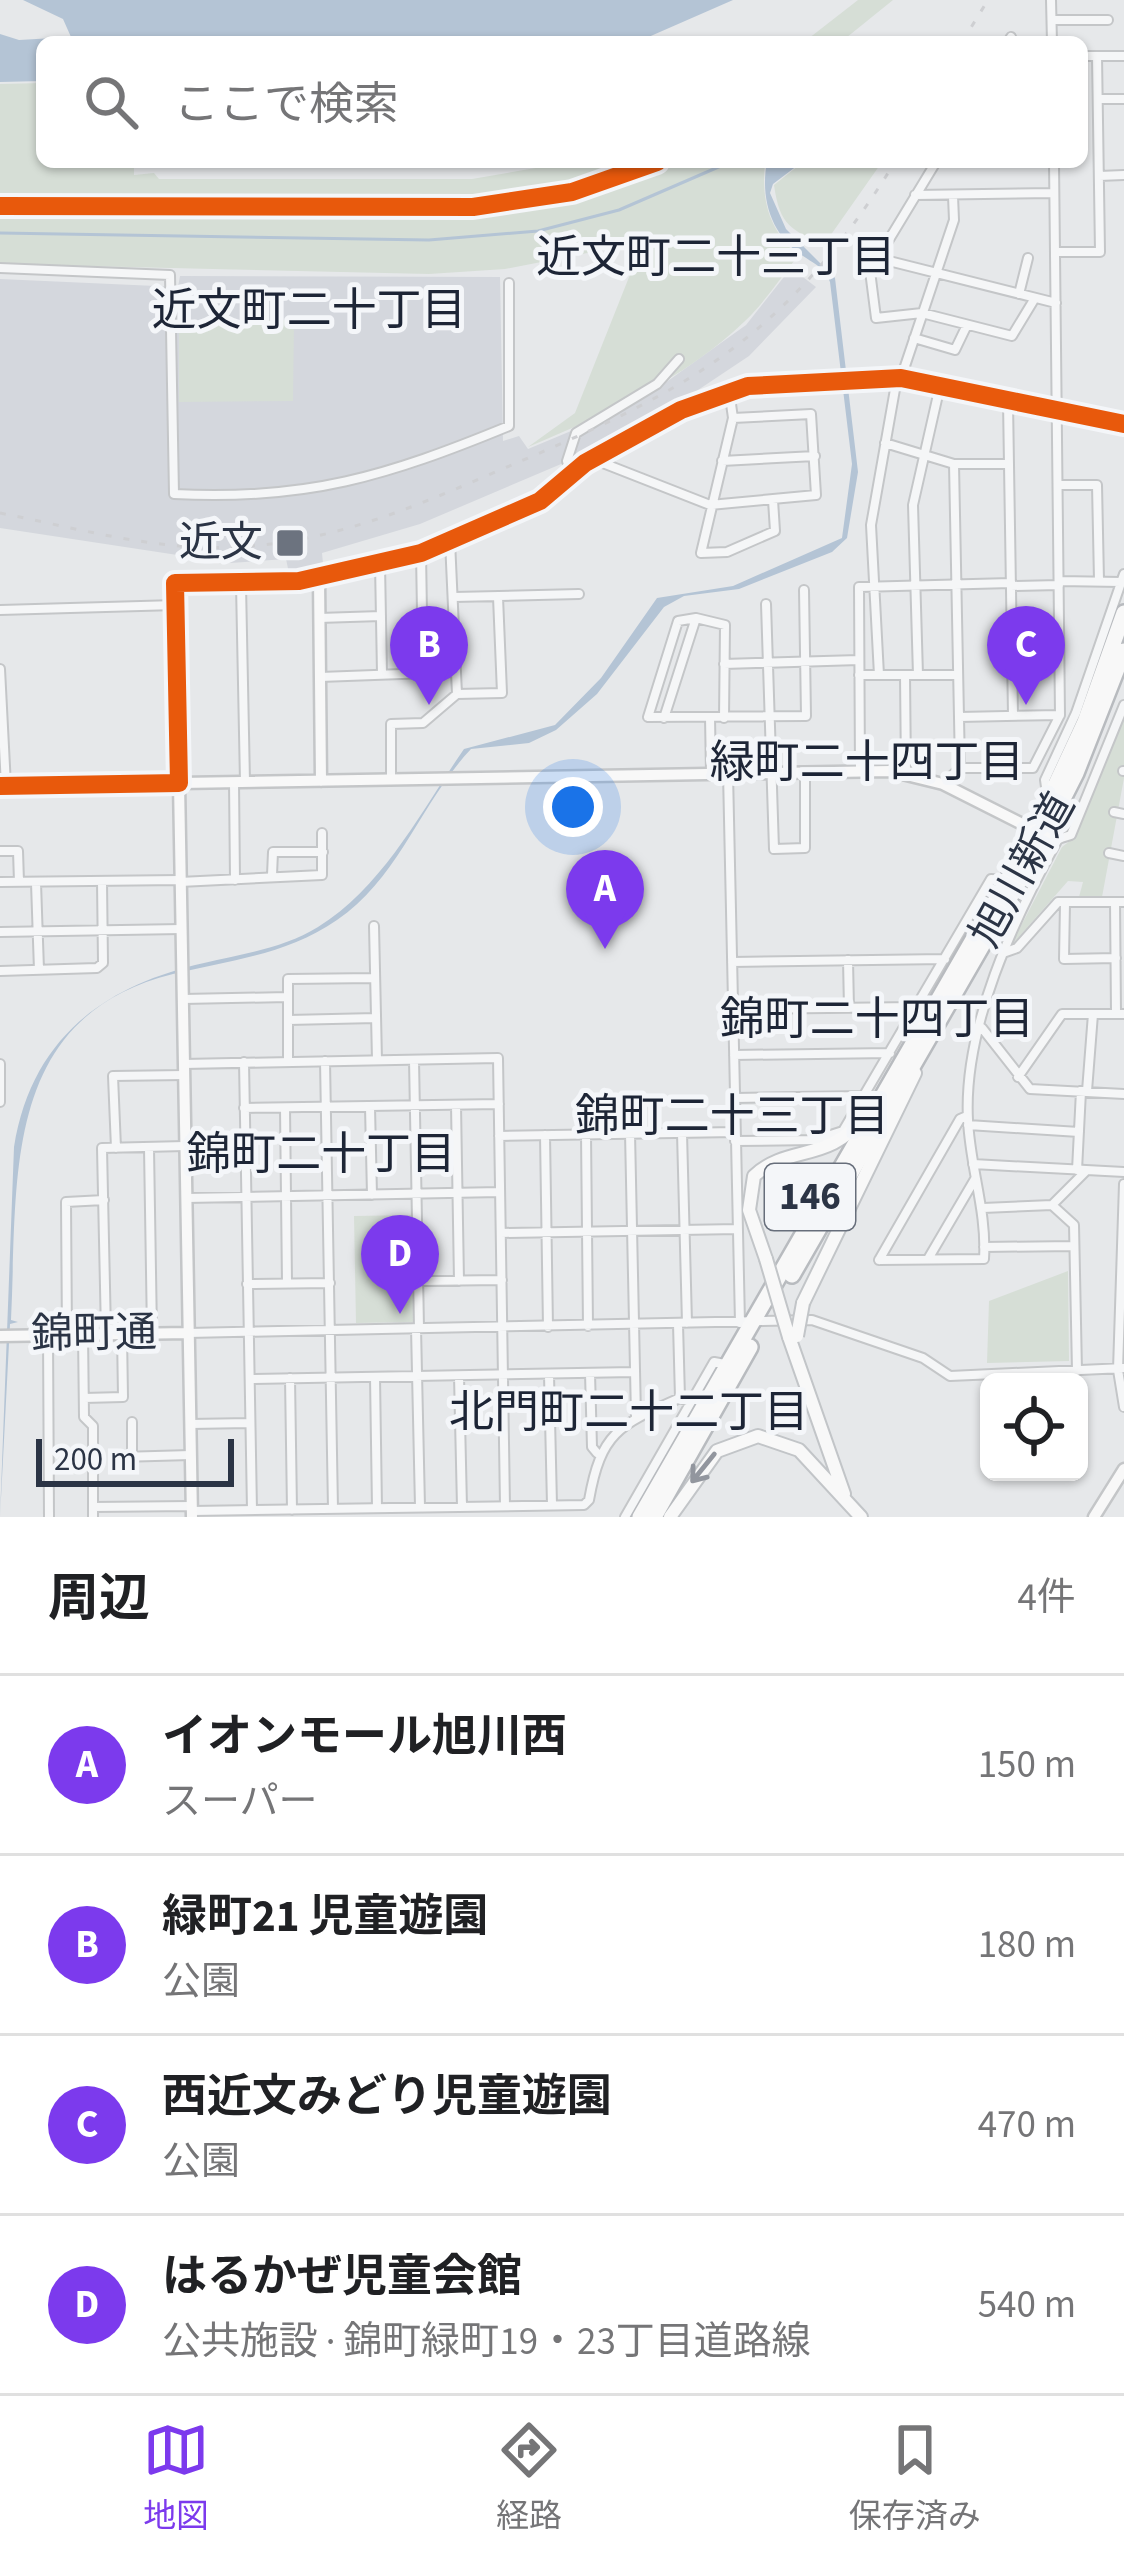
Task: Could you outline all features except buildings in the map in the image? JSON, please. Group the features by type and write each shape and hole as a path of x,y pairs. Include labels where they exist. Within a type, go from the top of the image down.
{"highway":[{"name":"旭川新道","path":"924,1035 1006,880 1046,835 1048,802 1085,722 1124,613"},
{"name":"旭川新道","path":"640,1517 1046,835 1091,740 1124,651"},
{"name":"旭川新道","path":"654,1517 756,1317"}],"main road":[{"path":"319,578 321,781"},
{"path":"3,786 906,772 943,784 1046,835"},
{"path":"179,783 192,1512"},
{"name":"146","path":"861,1517 831,1466 747,1195 754,1176 774,1162 822,1152 844,1139 864,1116 897,1057 924,1035"},
{"name":"146","path":"793,1336 803,1303 900,1111 924,1035"},
{"name":"146","path":"755,1226 758,1181 784,1168 804,1179 810,1189 807,1215 756,1317"},
{"name":"錦町通","path":"0,1336 188,1333"},
{"name":"146","path":"670,1517 717,1451 758,1436 799,1450 861,1517"},
{"path":"1094,1517 1124,1469"}],"street":[{"path":"1051,0 1052,36"},
{"path":"1052,20 1108,20"},
{"path":"1088,56 1124,56"},
{"path":"1055,252 1100,251 1097,56"},
{"path":"1098,99 1124,99"},
{"path":"932,168 870,271 876,318 922,314 1012,337 1035,298"},
{"path":"943,784 960,768 1033,768 1060,715 1054,168"},
{"path":"1099,176 1124,175"},
{"path":"915,195 1054,194"},
{"path":"879,675 872,526 899,378 954,220 953,196"},
{"path":"877,258 1056,303"},
{"path":"1019,293 1028,258"},
{"path":"0,268 170,275 174,494 232,496 314,491 365,480 509,426 508,284"},
{"path":"914,338 955,350 967,325"},
{"path":"571,475 567,460 576,433 657,384 680,359"},
{"path":"179,783 176,583 241,585 319,578 421,553 540,501 593,459 707,397 729,391 899,378 1124,424"},
{"path":"918,675 913,506 940,386"},
{"path":"729,391 733,418 700,553 727,552 776,531 773,500"},
{"path":"1007,402 1013,716"},
{"path":"593,459 710,505 816,495 811,414 733,418"},
{"path":"885,443 954,464 1009,464"},
{"path":"722,461 815,456"},
{"path":"954,464 960,768"},
{"path":"1059,485 1097,485 1099,580"},
{"path":"451,541 458,694"},
{"path":"421,553 423,674"},
{"path":"380,563 382,674"},
{"path":"860,771 859,586 1123,578 1076,713 1045,780 1048,802"},
{"path":"235,880 241,585"},
{"path":"724,718 725,625 696,618 678,621 648,717 724,718 806,716 804,590"},
{"path":"454,597 579,594"},
{"path":"391,779 391,724 423,723 458,694 502,693 498,597"},
{"path":"766,604 774,849 805,848 805,772"},
{"path":"0,610 176,605"},
{"path":"319,618 381,616"},
{"path":"664,718 696,618"},
{"path":"724,664 859,661"},
{"path":"0,669 3,786"},
{"path":"320,677 456,672"},
{"path":"859,675 958,675"},
{"path":"905,675 906,772"},
{"path":"1079,1132 968,1121 960,1119 879,1260 983,1259 982,1208 968,1121 981,1026 1002,953 1046,835 1071,835 1124,705"},
{"path":"959,717 1060,715"},
{"path":"710,718 711,773"},
{"path":"728,773 738,1229 756,1317"},
{"path":"0,882 322,875 322,833"},
{"path":"0,851 18,851 19,882"},
{"path":"272,875 273,851 322,852"},
{"path":"1108,853 1124,856"},
{"path":"499,1136 832,1137 853,1120 992,879 1006,880"},
{"path":"0,971 97,968 103,963 102,882"},
{"path":"36,883 39,970"},
{"path":"1002,953 1016,948 1058,902 1120,902 1116,958 1120,1013 1063,1013 1018,1077"},
{"path":"1065,902 1064,959 1116,958"},
{"path":"374,926 377,1060"},
{"path":"0,932 182,929"},
{"path":"733,962 945,958"},
{"path":"848,960 849,1008"},
{"path":"288,1062 288,979 375,978"},
{"path":"182,994 288,997"},
{"path":"734,1009 918,1007"},
{"path":"982,1208 1052,1205 1081,1171 1079,1132 1093,1014"},
{"path":"288,1020 376,1018"},
{"path":"981,1026 1030,1089 1124,1094"},
{"path":"734,1055 891,1053"},
{"path":"116,1148 113,1076 244,1062 498,1058 506,1506"},
{"path":"414,1060 420,1507"},
{"path":"326,1061 333,1509"},
{"path":"244,1062 252,1510"},
{"path":"0,1064 0,1102"},
{"path":"735,1098 866,1096"},
{"path":"244,1108 499,1104"},
{"path":"456,1105 459,1281"},
{"path":"370,1107 372,1195"},
{"path":"285,1108 287,1283"},
{"path":"586,1133 588,1326"},
{"path":"630,1133 636,1418"},
{"path":"682,1133 685,1400"},
{"path":"545,1135 548,1327"},
{"path":"106,1333 102,1148 185,1146"},
{"path":"149,1148 152,1333"},
{"path":"973,1164 1124,1172"},
{"path":"928,1258 976,1178"},
{"path":"1124,1184 1124,1407"},
{"path":"186,1198 500,1192"},
{"path":"67,1335 66,1202 104,1200"},
{"path":"1052,1205 1073,1226 1077,1371"},
{"path":"500,1233 738,1229"},
{"path":"984,1247 1073,1246"},
{"path":"418,1281 502,1280"},
{"path":"248,1284 330,1283"},
{"path":"188,1333 682,1324 756,1317 833,1323 923,1358 950,1376 1121,1369"},
{"path":"83,1334 84,1417 93,1426 93,1512 252,1510 277,1514 377,1508 396,1513 420,1507 442,1512 462,1507 491,1512 506,1506 545,1510 590,1500 597,1453 636,1418 685,1400"},
{"path":"84,1398 123,1397 122,1334"},
{"path":"48,1335 49,1517"},
{"path":"625,1517 685,1400 714,1362 728,1365"},
{"path":"250,1379 634,1372"},
{"path":"590,1373 592,1447 597,1453"},
{"path":"545,1510 549,1375"},
{"path":"459,1376 462,1507"},
{"path":"375,1377 377,1508"},
{"path":"290,1378 292,1510"},
{"path":"132,1422 132,1457"},
{"path":"190,1424 250,1423"},
{"path":"119,1457 190,1455"}],"shaded area":[{"path":"858,0 893,0 848,36 812,36"},
{"path":"36,83 36,168 134,168 134,175 154,173 159,179 472,179 535,168 765,168 769,214 798,256 752,314 696,361 614,409 528,447 575,413 641,247 649,241 505,269 429,274 0,264 0,84"},
{"path":"795,168 878,168 823,246 784,218 774,185"},
{"path":"791,268 816,287 749,356 680,402 606,445 420,524 322,553 324,574 290,578 286,559 230,563 0,528 0,279 178,287 180,276 500,277 503,441 519,436 528,449 614,413 665,383 746,325"},
{"path":"294,320 293,401 179,402 179,321"},
{"path":"1124,706 1124,778 1102,897 1079,897 1083,882 1068,881 1010,947 1062,847 1075,837"},
{"path":"411,1215 413,1322 356,1323 354,1216"},
{"path":"1068,1271 1069,1361 987,1363 989,1301"}],"water":[{"path":"23,0 733,0 651,36 71,36 63,19"},
{"path":"0,34 36,39 36,81 0,82"},
{"path":"767,168 794,168 773,184 770,193 786,229 835,278 858,472 847,538 832,552 739,589 684,596 664,607 597,694 556,730 529,743 471,749 377,883 337,920 278,949 173,974 119,995 167,973 277,945 318,927 382,869 464,749 555,725 601,678 657,598 733,586 842,538 852,464 830,282 783,238 770,215 765,189"},
{"path":"115,997 76,1026 48,1065 30,1110 15,1212 11,1320 18,1322 10,1324 0,1517 14,1147 23,1109 55,1048 77,1023"}],"waterway":[{"path":"0,233 429,240 538,231 619,210 716,168"}],"railway":[{"path":"966,36 988,0"},
{"path":"0,513 146,542 234,547 332,532 425,502 615,418 720,358 810,278 891,168"}],"cycle path":[{"path":"0,206 473,207 572,192 640,168"},
{"path":"0,786 179,783 175,583 299,581 421,553 540,501 585,463 681,410 748,386 901,378 1124,424"}],"place":[{"name":"近文","path":"290,543"},
{"name":"緑町21 児童遊園","path":"429,705"},
{"name":"西近文みどり児童遊園","path":"1026,705"},
{"name":"イオンモール旭川西","path":"605,949"},
{"name":"はるかぜ児童会館","path":"400,1314"}],"district":[{"name":"近文町二十三丁目","path":"716,258"},
{"name":"近文町二十丁目","path":"309,311"},
{"name":"緑町二十四丁目","path":"867,763"},
{"name":"錦町二十四丁目","path":"877,1020"},
{"name":"錦町二十三丁目","path":"732,1117"},
{"name":"錦町二十丁目","path":"321,1155"},
{"name":"北門町二十二丁目","path":"629,1413"}]}
